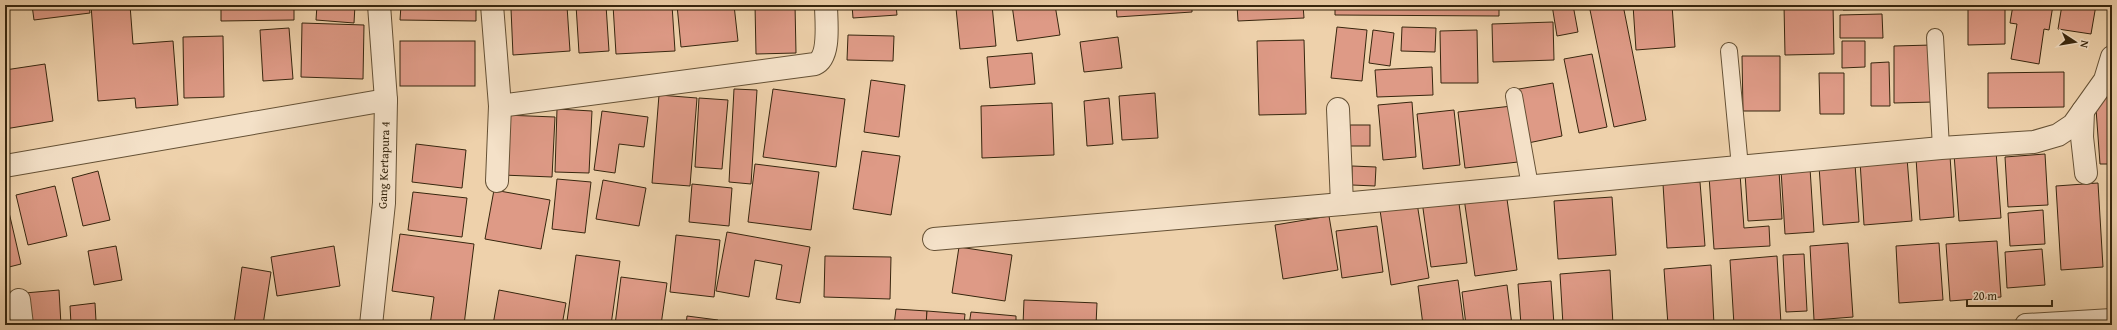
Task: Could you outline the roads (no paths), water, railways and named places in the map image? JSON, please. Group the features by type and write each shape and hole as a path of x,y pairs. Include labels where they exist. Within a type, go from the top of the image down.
{"street":[{"name":"Gang Kertapura 4","path":"371,325 384,203 386,100 379,5"},
{"path":"492,5 500,106 496,181"},
{"path":"500,106 815,64 821,61 826,52 826,5"},
{"path":"934,239 1342,204 1941,148 2034,142 2058,135 2073,125 2108,80 2112,57"},
{"path":"5,166 386,100"},
{"path":"1338,109 1342,204"},
{"path":"2083,111 2082,137 2086,173"},
{"path":"19,300 22,325"},
{"path":"2026,325 2112,320"}],"lane":[{"path":"1934,37 1941,148"},
{"path":"1729,51 1740,167"},
{"path":"1514,96 1530,186"}]}
